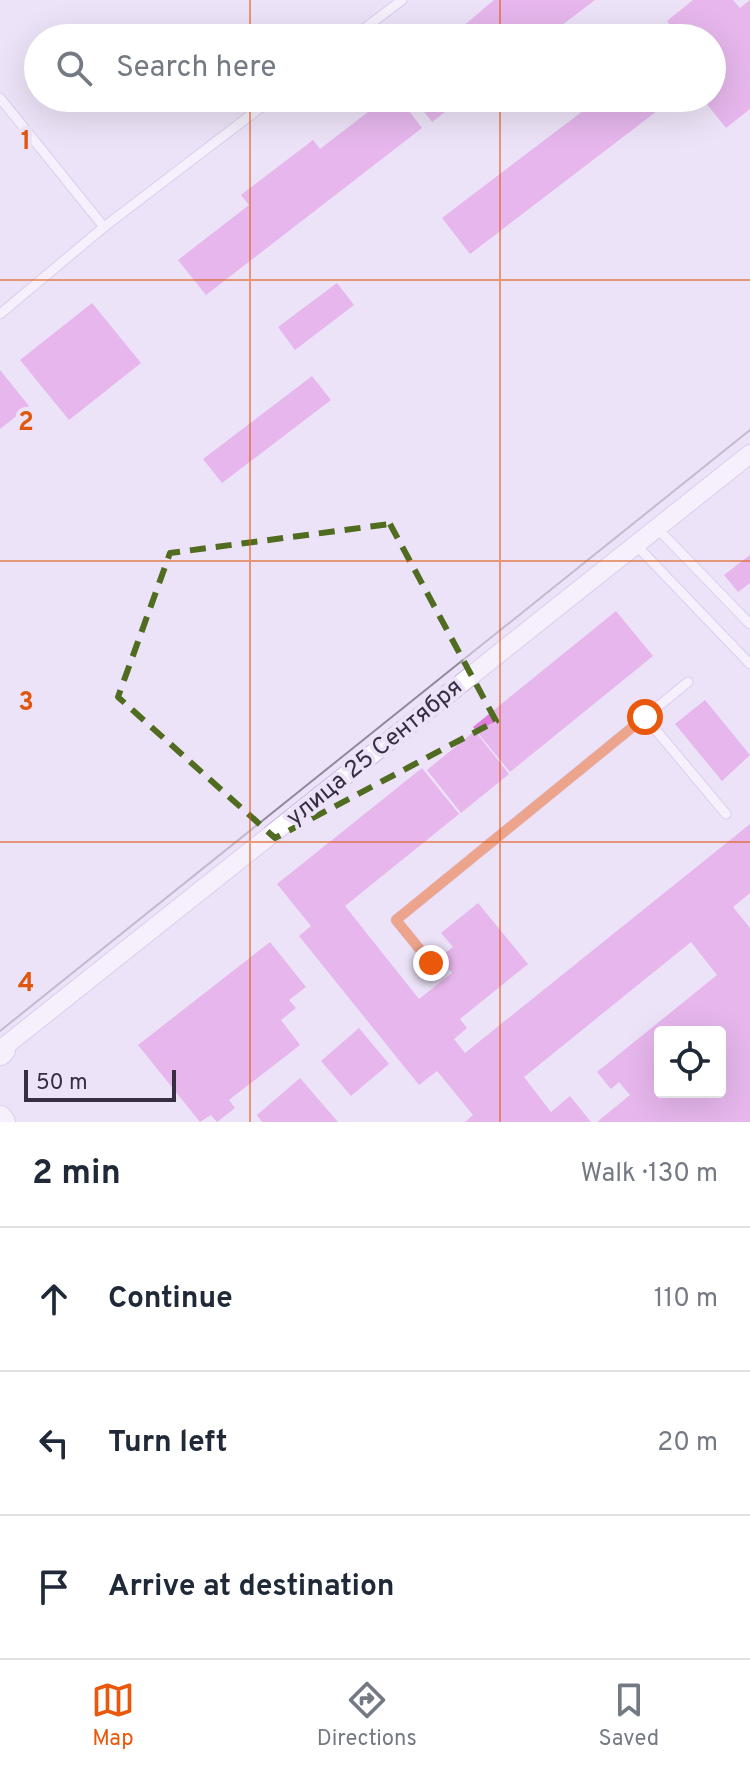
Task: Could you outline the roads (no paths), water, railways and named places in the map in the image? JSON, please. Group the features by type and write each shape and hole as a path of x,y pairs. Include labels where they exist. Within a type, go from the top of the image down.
{"street":[{"name":"улица 25 Сентября","path":"1,1051 750,454"}],"lane":[{"path":"370,24 402,0"},
{"path":"0,98 104,227"},
{"path":"0,314 104,227 255,112"},
{"path":"657,528 750,624"},
{"path":"636,545 750,664"},
{"path":"431,963 396,920 688,682"},
{"path":"645,717 726,814"}],"tram line":[{"path":"0,1031 750,430"}]}
